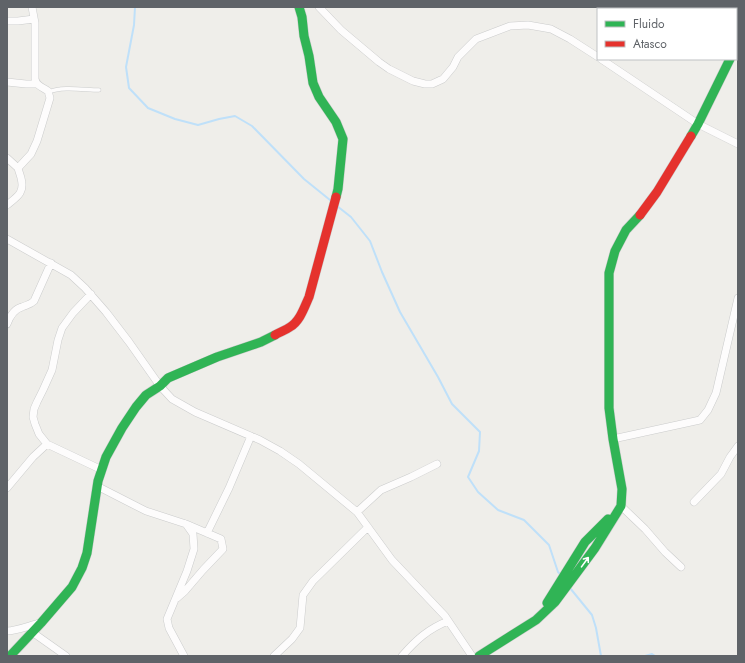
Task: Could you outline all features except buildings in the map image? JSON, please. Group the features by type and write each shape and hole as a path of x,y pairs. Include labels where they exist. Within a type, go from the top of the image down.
{"street":[{"path":"18,168 31,154 37,141 50,98 49,92 37,84 35,76 36,42 32,7"},
{"path":"10,656 72,587 82,568 87,553 94,516 97,486 106,457 122,428 136,407 146,395 160,386 168,378 218,357 262,342 291,327 299,318 309,297 338,189 343,139 336,122 319,97 314,83 299,7"},
{"path":"319,7 341,30 379,62 396,73 413,81 425,84 432,84 443,79 453,67 458,57 476,38 510,26 528,25 551,29 597,56"},
{"path":"7,21 34,19"},
{"path":"602,60 698,124 738,144"},
{"path":"479,656 536,620 571,573 595,548 620,506 622,489 609,408 609,273 615,251 626,230 641,214 657,192 698,124 730,60"},
{"path":"7,82 37,84"},
{"path":"7,158 18,168 22,187 20,195 7,205"},
{"path":"7,239 71,275 86,288 129,342 160,386 172,399 195,412 260,440 280,452 299,464 356,512 392,560 445,616 472,656"},
{"path":"7,324 10,316 15,310 29,305 34,301 51,263"},
{"path":"91,294 73,313 62,328 52,370 34,409 33,417 39,434 47,444 102,470"},
{"path":"613,439 700,420 708,410 716,393 738,298"},
{"path":"207,533 229,488 251,436"},
{"path":"7,488 33,457 47,444"},
{"path":"694,502 721,474 738,446"},
{"path":"356,512 381,490 437,464"},
{"path":"97,486 146,511 186,524 221,539 223,549 185,591 174,600"},
{"path":"571,573 585,542 620,506"},
{"path":"620,506 645,529 665,552 681,567"},
{"path":"184,656 169,628 167,619 187,571 194,549 193,534 186,524"},
{"path":"274,656 292,639 300,628 303,595 313,581 368,527"},
{"path":"402,656 426,632 448,621"},
{"path":"7,631 41,623"},
{"path":"32,632 66,656"}],"lane":[{"path":"49,92 62,89 99,90"}],"waterway":[{"path":"135,7 134,25 126,67 129,88 148,108 175,119 198,125 235,116 252,126 304,179 330,200"},
{"path":"337,206 351,217 370,241 400,312 452,404 480,432 479,451 468,477 478,492 498,510 524,520 549,545 558,572 561,575"},
{"path":"570,588 592,615 601,656"},
{"path":"645,656 652,654 655,656"}],"traffic: fast":[{"path":"299,7 313,83 319,97 336,122 343,139 336,197"},
{"path":"737,39 738,34"},
{"path":"691,136 730,60"},
{"path":"479,656 536,620 555,602 595,548 621,506 622,489 609,408 609,273 615,251 626,230 640,215"},
{"path":"10,656 72,587 82,568 87,553 98,481 106,457 122,428 136,407 146,395 160,386 168,378 217,357 261,342 275,335"},
{"path":"547,603 585,542 608,519"}],"traffic: jam":[{"path":"640,215 657,192 691,136"},
{"path":"275,335 287,329 299,318 309,297 336,197"}]}
